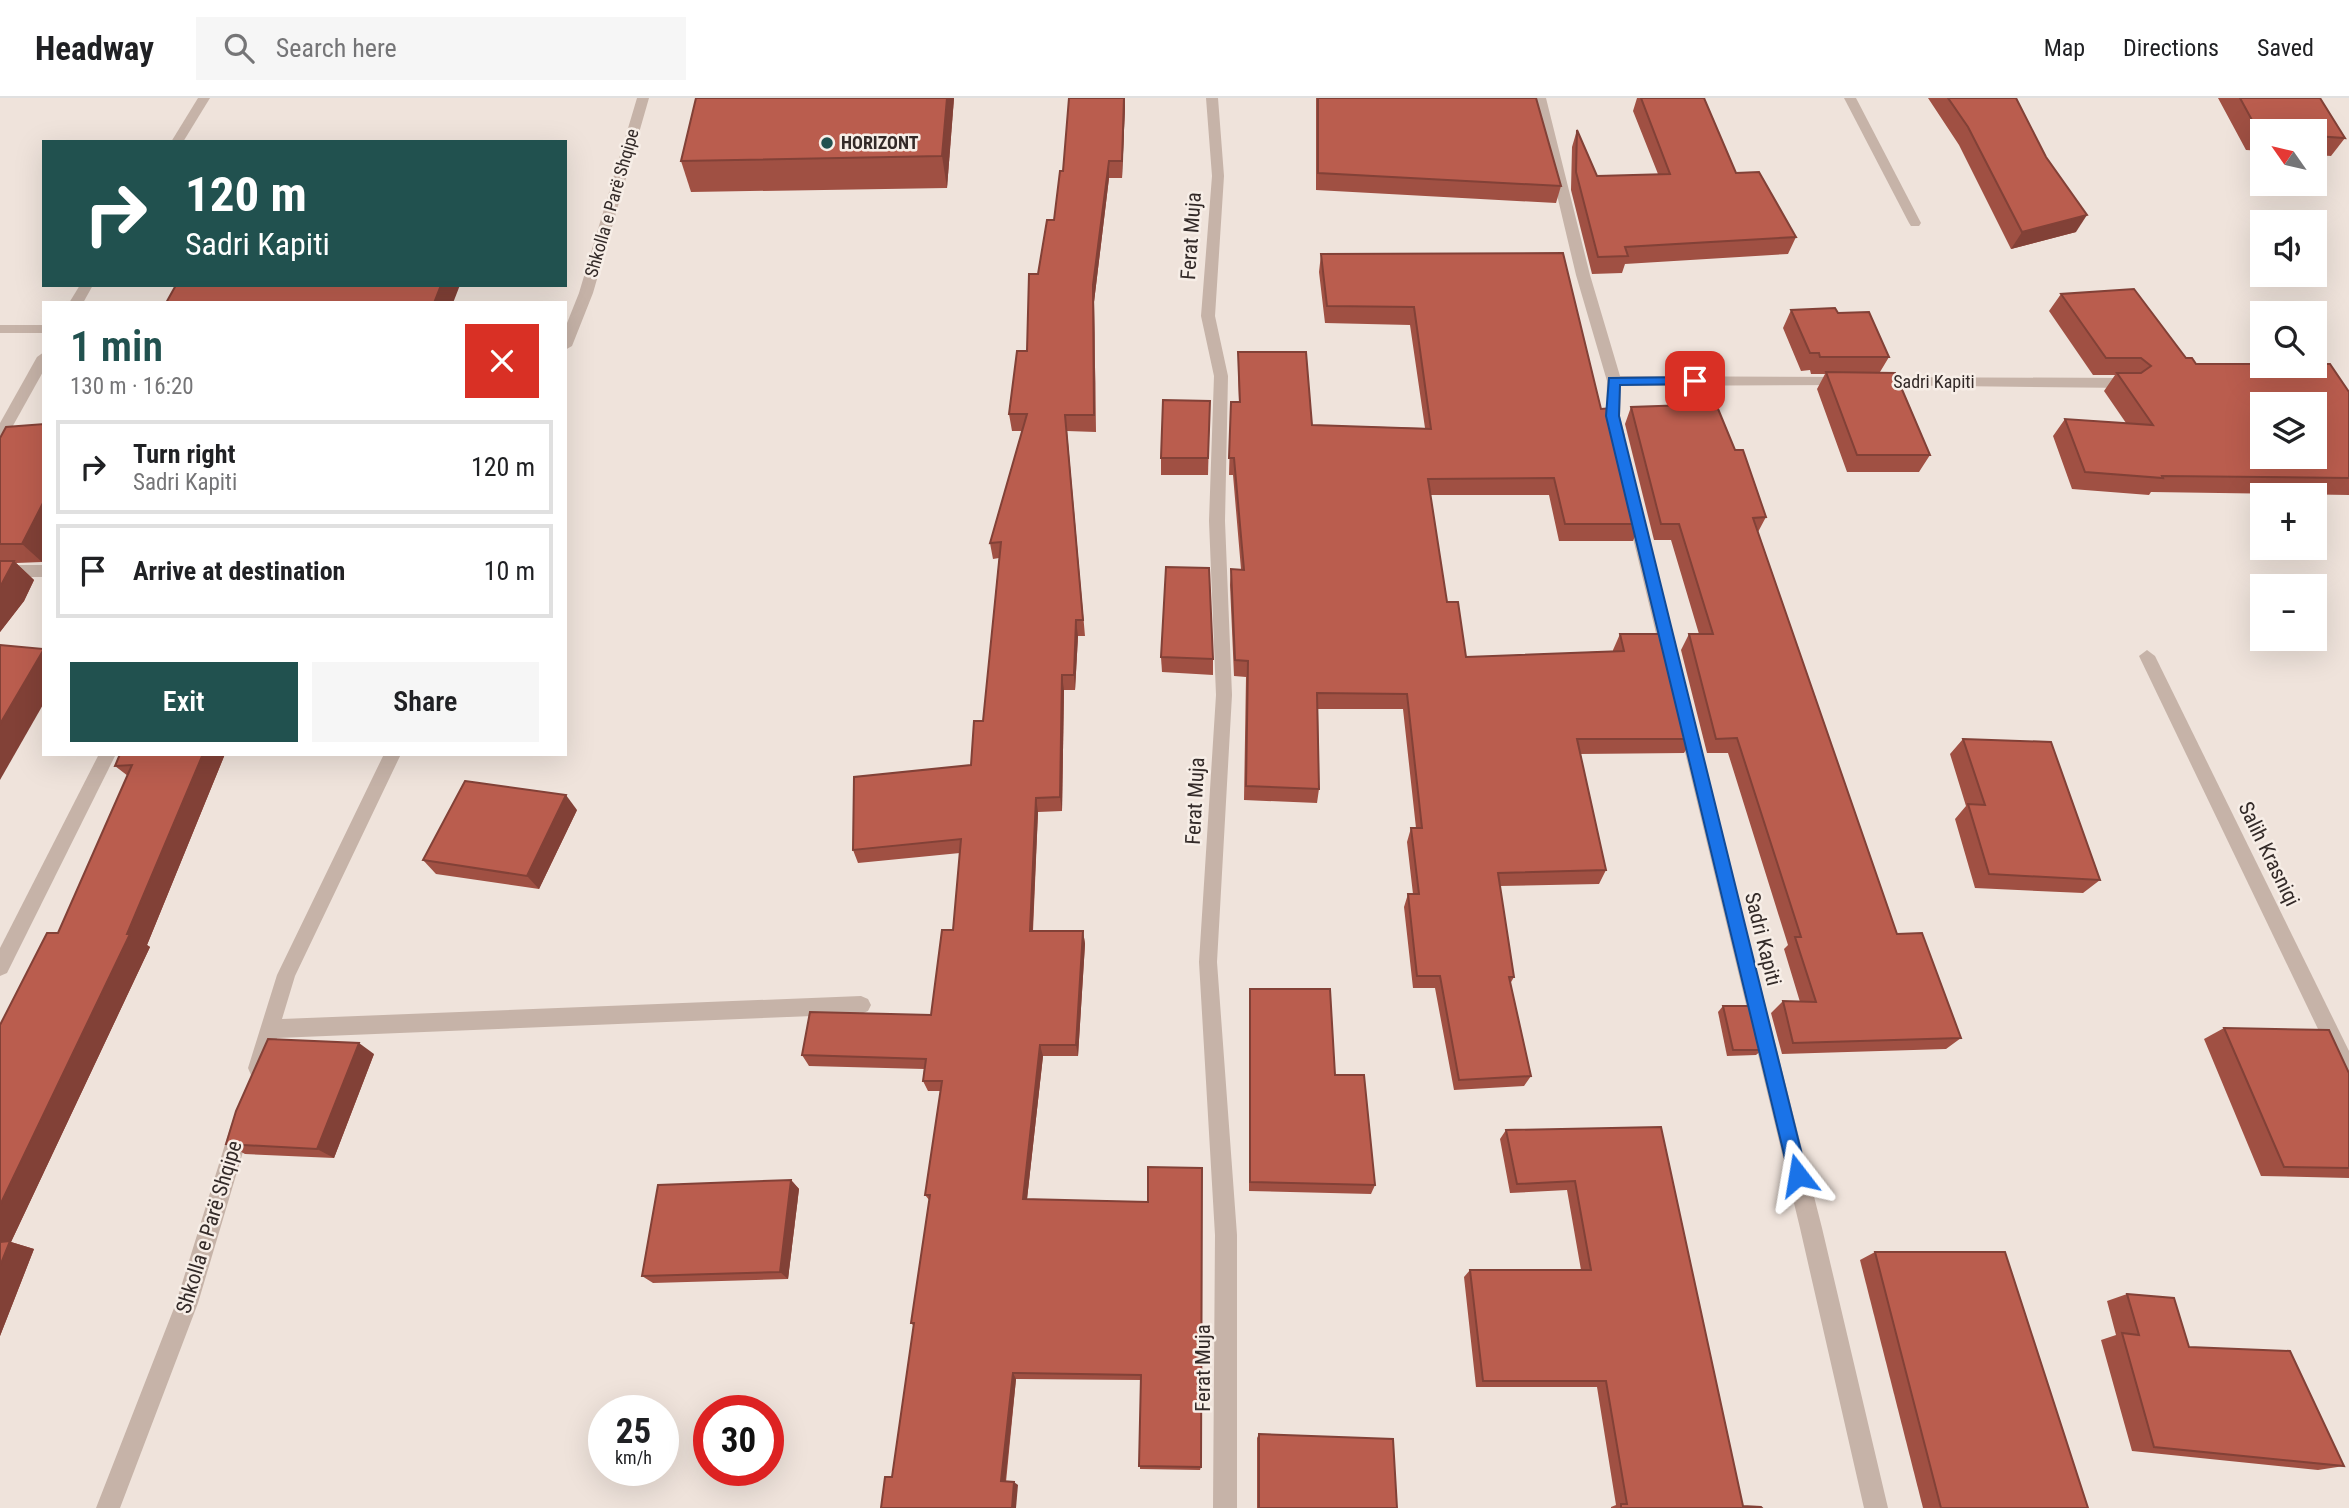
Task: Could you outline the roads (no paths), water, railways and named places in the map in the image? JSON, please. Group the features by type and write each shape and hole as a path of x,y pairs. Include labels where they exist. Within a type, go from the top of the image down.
{"street":[{"path":"178,140 204,98"},
{"name":"Shkolla e Parë Shqipe","path":"567,341 586,293 643,98"},
{"name":"Ferat Muja","path":"1212,98 1219,176 1208,316 1221,376 1217,521 1224,695 1208,962 1226,1235 1225,1508"},
{"path":"1540,98 1583,275 1614,381 1613,416 1622,456"},
{"path":"1850,98 1914,223"},
{"path":"0,329 42,329"},
{"path":"0,436 42,361"},
{"name":"Sadri Kapiti","path":"1614,381 2128,383"},
{"path":"1628,482 1676,681"},
{"path":"0,570 42,572"},
{"name":"Salih Krasniqi","path":"2147,656 2349,1073"},
{"name":"Sadri Kapiti","path":"1682,708 1811,1228 1876,1508"},
{"path":"0,967 107,756"},
{"path":"254,1081 286,975 392,756"},
{"path":"270,1029 861,1005"},
{"name":"Shkolla e Parë Shqipe","path":"108,1508 187,1303 246,1107"}],"place":[{"name":"HORIZONT","path":"827,143"}]}
